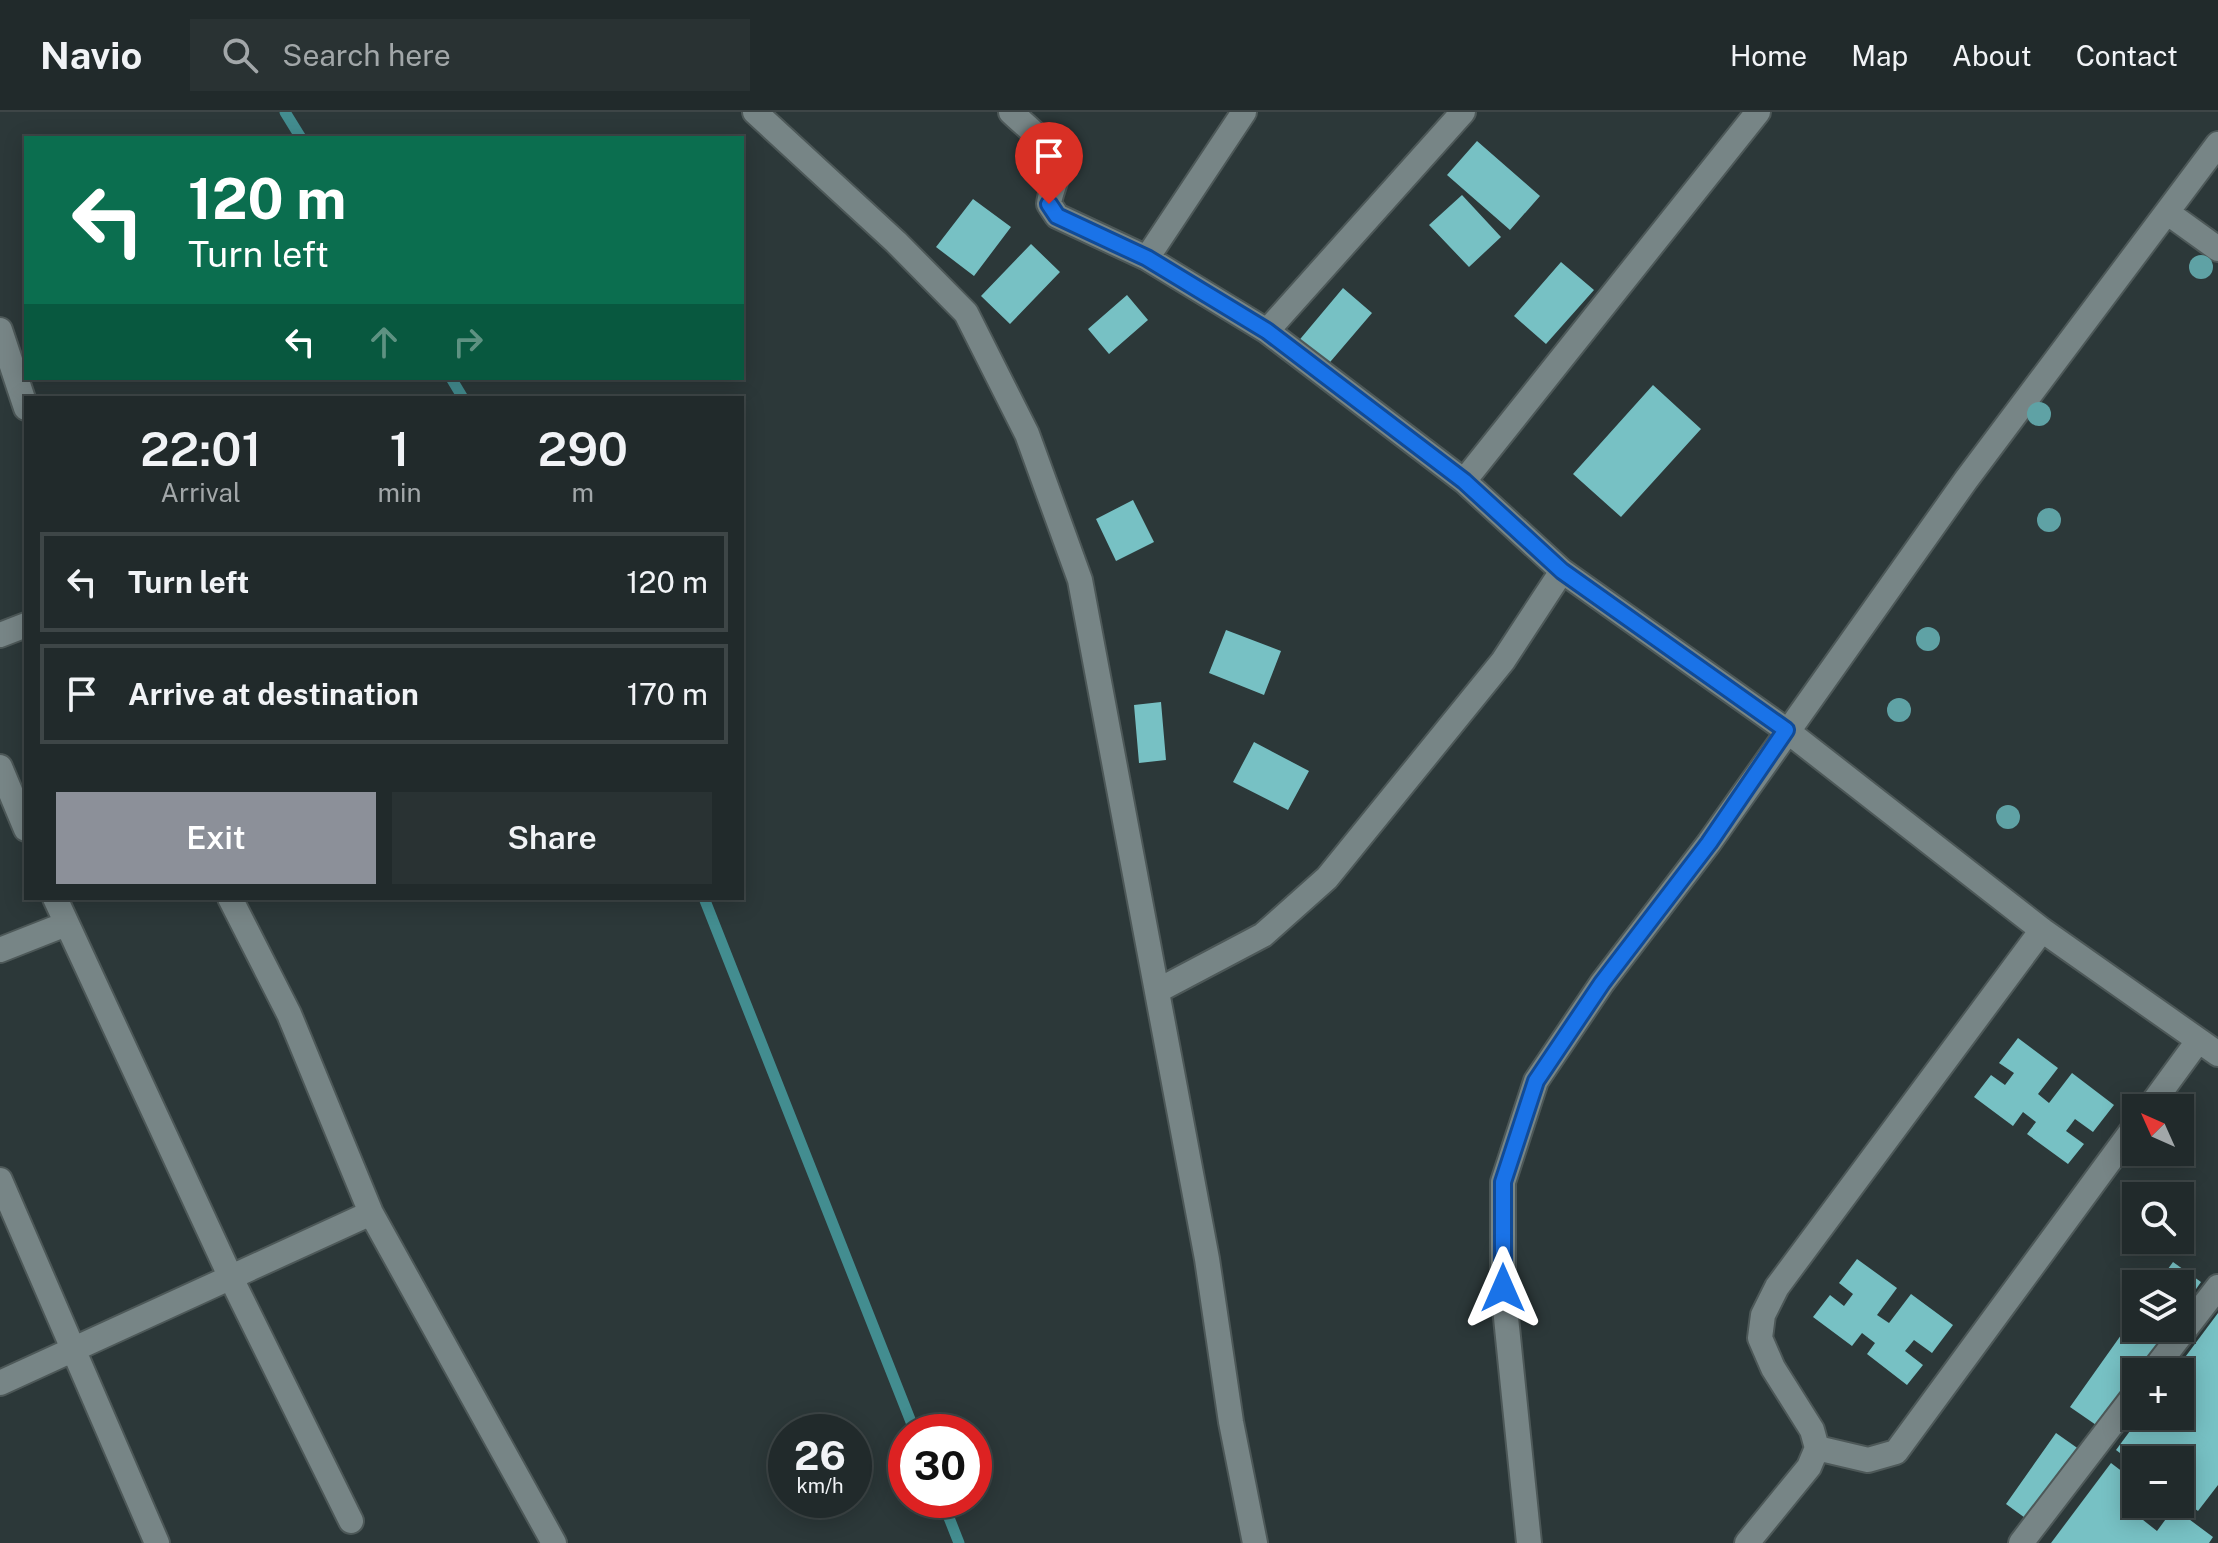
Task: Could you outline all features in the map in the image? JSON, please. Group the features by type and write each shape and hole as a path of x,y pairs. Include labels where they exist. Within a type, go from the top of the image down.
{"street":[{"path":"755,112 896,242 966,313 1027,434 1080,580 1255,1543"},
{"path":"1011,112 1048,148 1056,161 1057,172 1049,204 1057,216 1147,258 1267,331 1464,481 1562,571 1786,730 2042,930 2208,1048 2163,1094"},
{"path":"1147,258 1244,112"},
{"path":"1267,331 1463,112"},
{"path":"1464,481 1758,112"},
{"path":"1529,1543 1503,1288 1503,1182 1536,1081 1602,983 1709,843 1786,730 1966,480 2218,144"},
{"path":"2168,213 2218,249"},
{"path":"0,330 24,402"},
{"path":"1157,991 1263,935 1327,878 1503,661 1562,571"},
{"path":"0,635 24,626"},
{"path":"0,767 24,824"},
{"path":"56,900 231,1278 351,1521"},
{"path":"231,900 289,1014 371,1213 554,1543"},
{"path":"0,950 66,924"},
{"path":"1747,1543 1809,1467 1817,1448 1812,1430 1773,1368 1760,1338 1763,1315 1777,1287 2042,930"},
{"path":"1817,1448 1868,1460 1896,1452 2122,1144"},
{"path":"0,1180 157,1543"},
{"path":"0,1383 371,1213"},
{"path":"2163,1358 2218,1287"},
{"path":"2021,1543 2122,1411"}],"building":[{"path":"1477,141 1540,196 1510,230 1447,175"},
{"path":"1462,195 1501,237 1469,267 1429,225"},
{"path":"973,199 1011,227 974,276 936,247"},
{"path":"1031,244 1060,272 1010,324 981,296"},
{"path":"1561,262 1594,290 1546,344 1514,316"},
{"path":"1343,288 1372,313 1325,368 1296,344"},
{"path":"1127,295 1148,320 1109,354 1088,329"},
{"path":"1653,385 1701,429 1621,517 1573,474"},
{"path":"1133,500 1154,542 1116,561 1096,519"},
{"path":"1226,630 1281,651 1264,695 1209,673"},
{"path":"1161,702 1166,760 1139,763 1134,705"},
{"path":"1254,742 1309,771 1288,810 1233,782"},
{"path":"2018,1038 2058,1068 2038,1094 2049,1103 2072,1073 2114,1105 2093,1132 2075,1119 2066,1131 2084,1144 2068,1164 2027,1134 2036,1122 2023,1112 2013,1126 1974,1097 1991,1075 2005,1085 2014,1073 1999,1063"},
{"path":"1857,1259 1897,1288 1877,1315 1889,1323 1911,1294 1953,1325 1932,1353 1914,1340 1905,1351 1923,1365 1907,1385 1867,1354 1875,1343 1862,1333 1852,1346 1813,1317 1830,1295 1844,1306 1853,1294 1839,1283"},
{"path":"2173,1262 2184,1270 2167,1270"},
{"path":"2194,1277 2201,1282 2194,1292"},
{"path":"2218,1313 2218,1485 2198,1511 2194,1508 2194,1446 2122,1446 2122,1454 2116,1450 2131,1430 2194,1430 2194,1358 2184,1358"},
{"path":"2122,1334 2122,1342 2159,1342 2148,1358 2122,1358 2122,1394 2099,1427 2070,1407"},
{"path":"2056,1433 2083,1452 2032,1523 2006,1504"},
{"path":"2111,1463 2122,1471 2122,1518 2141,1518 2157,1531 2167,1518 2187,1518 2213,1537 2209,1543 2051,1543"}],"waterway":[{"path":"285,112 300,136"},
{"path":"452,380 462,396"},
{"path":"705,900 908,1414"},
{"path":"949,1518 959,1543"}],"route":[{"path":"1049,204 1057,216 1147,258 1267,331 1464,481 1562,571 1786,730 1709,843 1602,983 1536,1081 1503,1182 1503,1288"}]}
